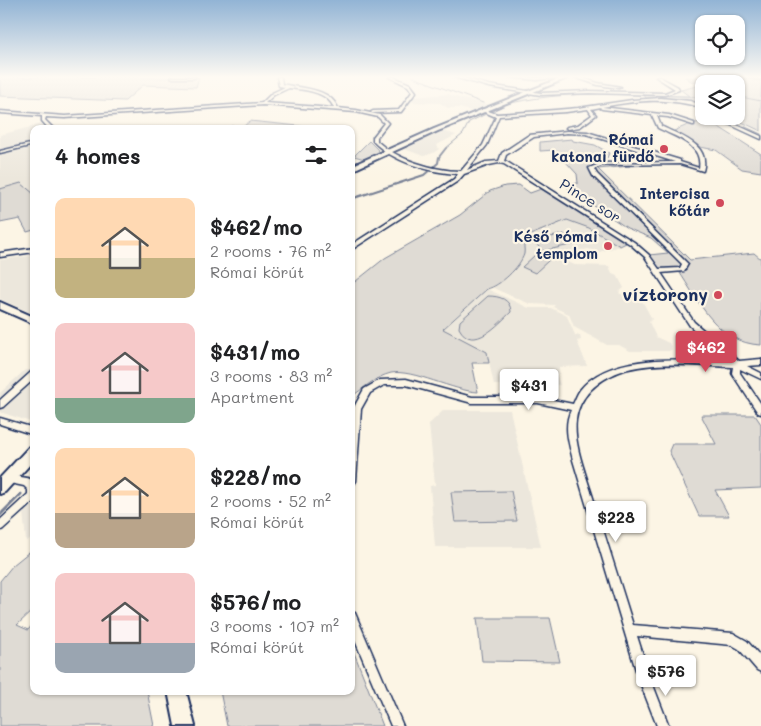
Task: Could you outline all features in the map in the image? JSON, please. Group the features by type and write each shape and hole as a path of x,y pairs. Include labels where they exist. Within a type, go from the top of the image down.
{"street":[{"path":"0,112 44,117 146,111"},
{"path":"346,111 366,113 400,111"},
{"path":"355,167 485,111 494,114 553,111"},
{"path":"366,113 385,120 386,123 374,139 376,144 387,152 433,168 463,172 488,163 501,162 504,154 531,136 575,127 594,115 591,111"},
{"path":"629,111 674,117 693,124"},
{"path":"0,117 13,114"},
{"path":"355,245 444,188 463,172 485,145 498,117 494,114"},
{"path":"561,131 592,134 701,170 703,157 700,152 688,141 659,127 654,114"},
{"path":"0,117 27,115"},
{"path":"44,117 43,120 48,125"},
{"path":"733,125 761,138"},
{"path":"744,125 761,133"},
{"path":"0,152 30,145"},
{"name":"Pince sor","path":"501,162 632,243 647,256 692,324 737,364"},
{"path":"657,271 682,270 685,264 595,175 591,168 602,164 681,163"},
{"path":"0,255 30,251"},
{"path":"0,305 30,319"},
{"path":"663,726 630,630 577,460 572,424 576,408 580,398 595,382 610,372 629,366 664,362 737,364 761,362"},
{"path":"737,364 760,373"},
{"path":"737,364 736,373 761,410"},
{"path":"0,405 30,378"},
{"path":"355,432 357,408 367,391 383,382 406,382 472,400 538,400 576,408"},
{"path":"0,421 30,431"},
{"path":"4,484 30,455"},
{"path":"4,484 27,482 30,485"},
{"path":"0,526 30,499"},
{"path":"355,627 397,726"},
{"path":"630,630 733,640 742,645 761,666"},
{"path":"178,695 185,726"}],"shaded area":[{"path":"745,111 761,111 761,131 745,124"},
{"path":"250,121 289,125 245,125"},
{"path":"695,123 695,125 716,125 761,154 761,172 742,169 716,150 700,147 674,131"},
{"path":"30,127 30,143 0,150 0,135"},
{"path":"443,131 456,135 437,145 439,149 433,153 424,156 404,149"},
{"path":"572,139 573,141 595,145 609,153 607,158 598,159 601,162 630,166 598,169 690,260 754,253 761,259 761,345 746,343 721,329 702,308 678,270 658,270 649,255 668,253 651,238 627,228 569,189 566,185 578,183 577,174 555,150 540,151 540,142"},
{"path":"369,141 380,152 365,159 355,155"},
{"path":"30,146 30,191 21,184 0,189 0,154"},
{"path":"21,183 30,191 30,231 27,232 20,219 0,223 0,189"},
{"path":"519,185 530,193 541,189 626,243 620,246 589,228 567,220 523,238 524,254 514,270 498,284 487,289 443,329 487,352 489,363 472,363 478,392 468,391 410,374 391,373 380,377 355,394 355,282 385,258 460,215 490,191 505,186"},
{"path":"567,220 589,228 620,246 599,252 588,249 566,254 561,259 575,265 609,266 612,273 617,275 624,288 619,292 620,294 639,295 652,319 649,322 656,337 669,343 672,349 669,351 630,351 619,345 607,345 574,327 569,314 553,307 555,305 530,304 493,288 517,266 524,253 523,238"},
{"path":"564,234 575,244 543,251 533,241"},
{"path":"535,255 549,260 535,273 522,267"},
{"path":"30,256 30,312 0,299 0,260"},
{"path":"487,289 529,308 551,308 567,316 575,335 580,336 581,340 577,341 587,366 559,367 559,374 556,374 560,385 494,385 487,352 443,330"},
{"path":"488,296 507,301 511,312 486,334 471,338 465,335 459,328 460,321"},
{"path":"25,370 30,370 30,422 0,412 0,393"},
{"path":"444,410 510,410 541,547 435,547 430,486 435,485 429,424"},
{"path":"701,415 755,415 761,424 761,488 715,490 729,516 699,516 669,451 672,444 716,444"},
{"path":"511,491 517,521 455,522 451,492"},
{"path":"30,506 30,539 26,541 23,512"},
{"path":"30,551 30,613 17,625 28,630 30,628 30,695 148,695 154,726 0,726 0,581 13,565"},
{"path":"477,618 550,618 560,662 482,661"},
{"path":"355,655 383,726 227,726 221,695 355,695"}],"waterway":[{"path":"446,148 463,134 469,122 493,111"},
{"path":"742,125 761,134"},
{"path":"355,198 424,175 438,163 439,157 446,148"},
{"path":"0,515 21,494"}],"place":[{"name":"Római katonai fürdő","path":"664,149"},
{"name":"Intercisa kőtár","path":"720,203"},
{"name":"Késő római templom","path":"608,246"},
{"name":"víztorony","path":"718,295"}]}
